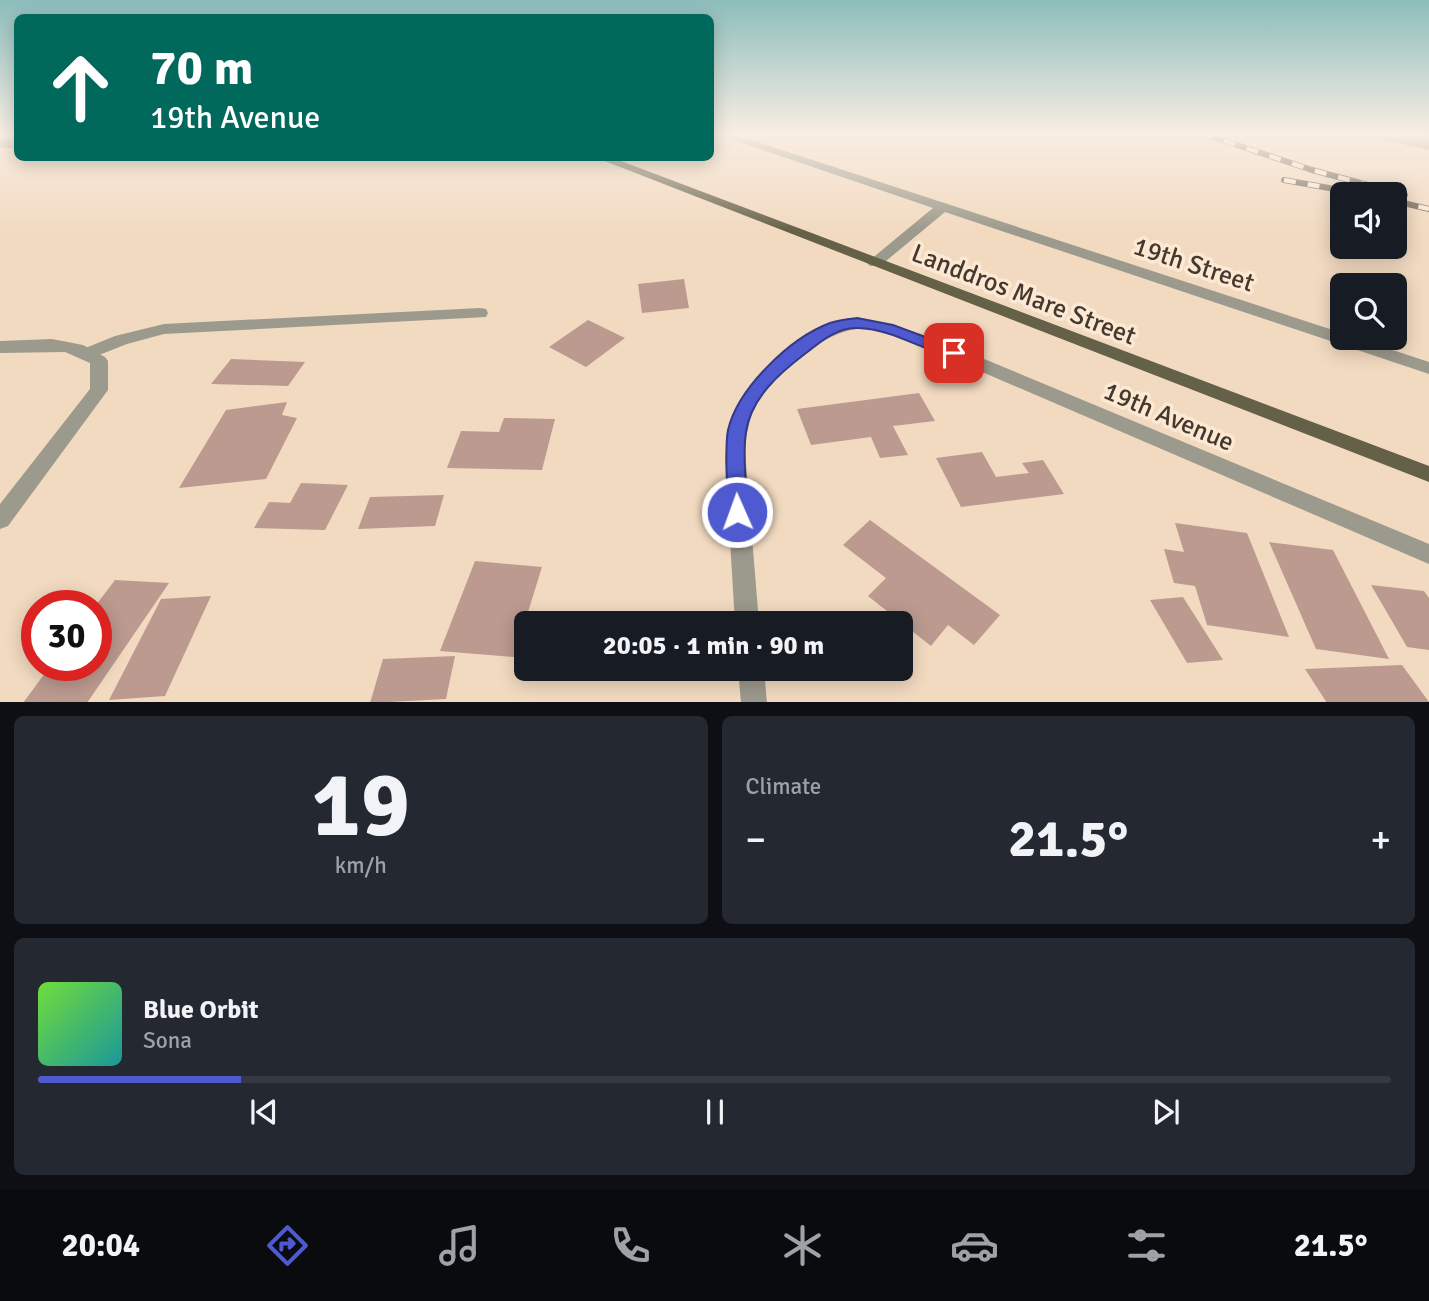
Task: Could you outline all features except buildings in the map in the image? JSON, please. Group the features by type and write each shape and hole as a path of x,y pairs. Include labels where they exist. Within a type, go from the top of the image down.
{"main road":[{"name":"Landdros Mare Street","path":"623,166 1429,474"}],"street":[{"name":"19th Street","path":"818,166 1429,368"},
{"path":"875,263 943,207"},
{"path":"89,353 121,340 164,329 480,313"},
{"name":"19th Avenue","path":"746,611 736,464 737,430 751,397 774,369 835,326 857,323 888,328 929,343 1429,554"},
{"path":"0,347 38,345 77,348 100,361 99,390 0,520"},
{"path":"752,681 754,702"}],"railway":[{"path":"1299,166 1357,182"},
{"path":"1284,180 1330,188"},
{"path":"1407,204 1429,209"}],"route":[{"path":"737,512 737,430 751,397 774,369 813,339 835,326 857,323 888,328 954,353"}]}
